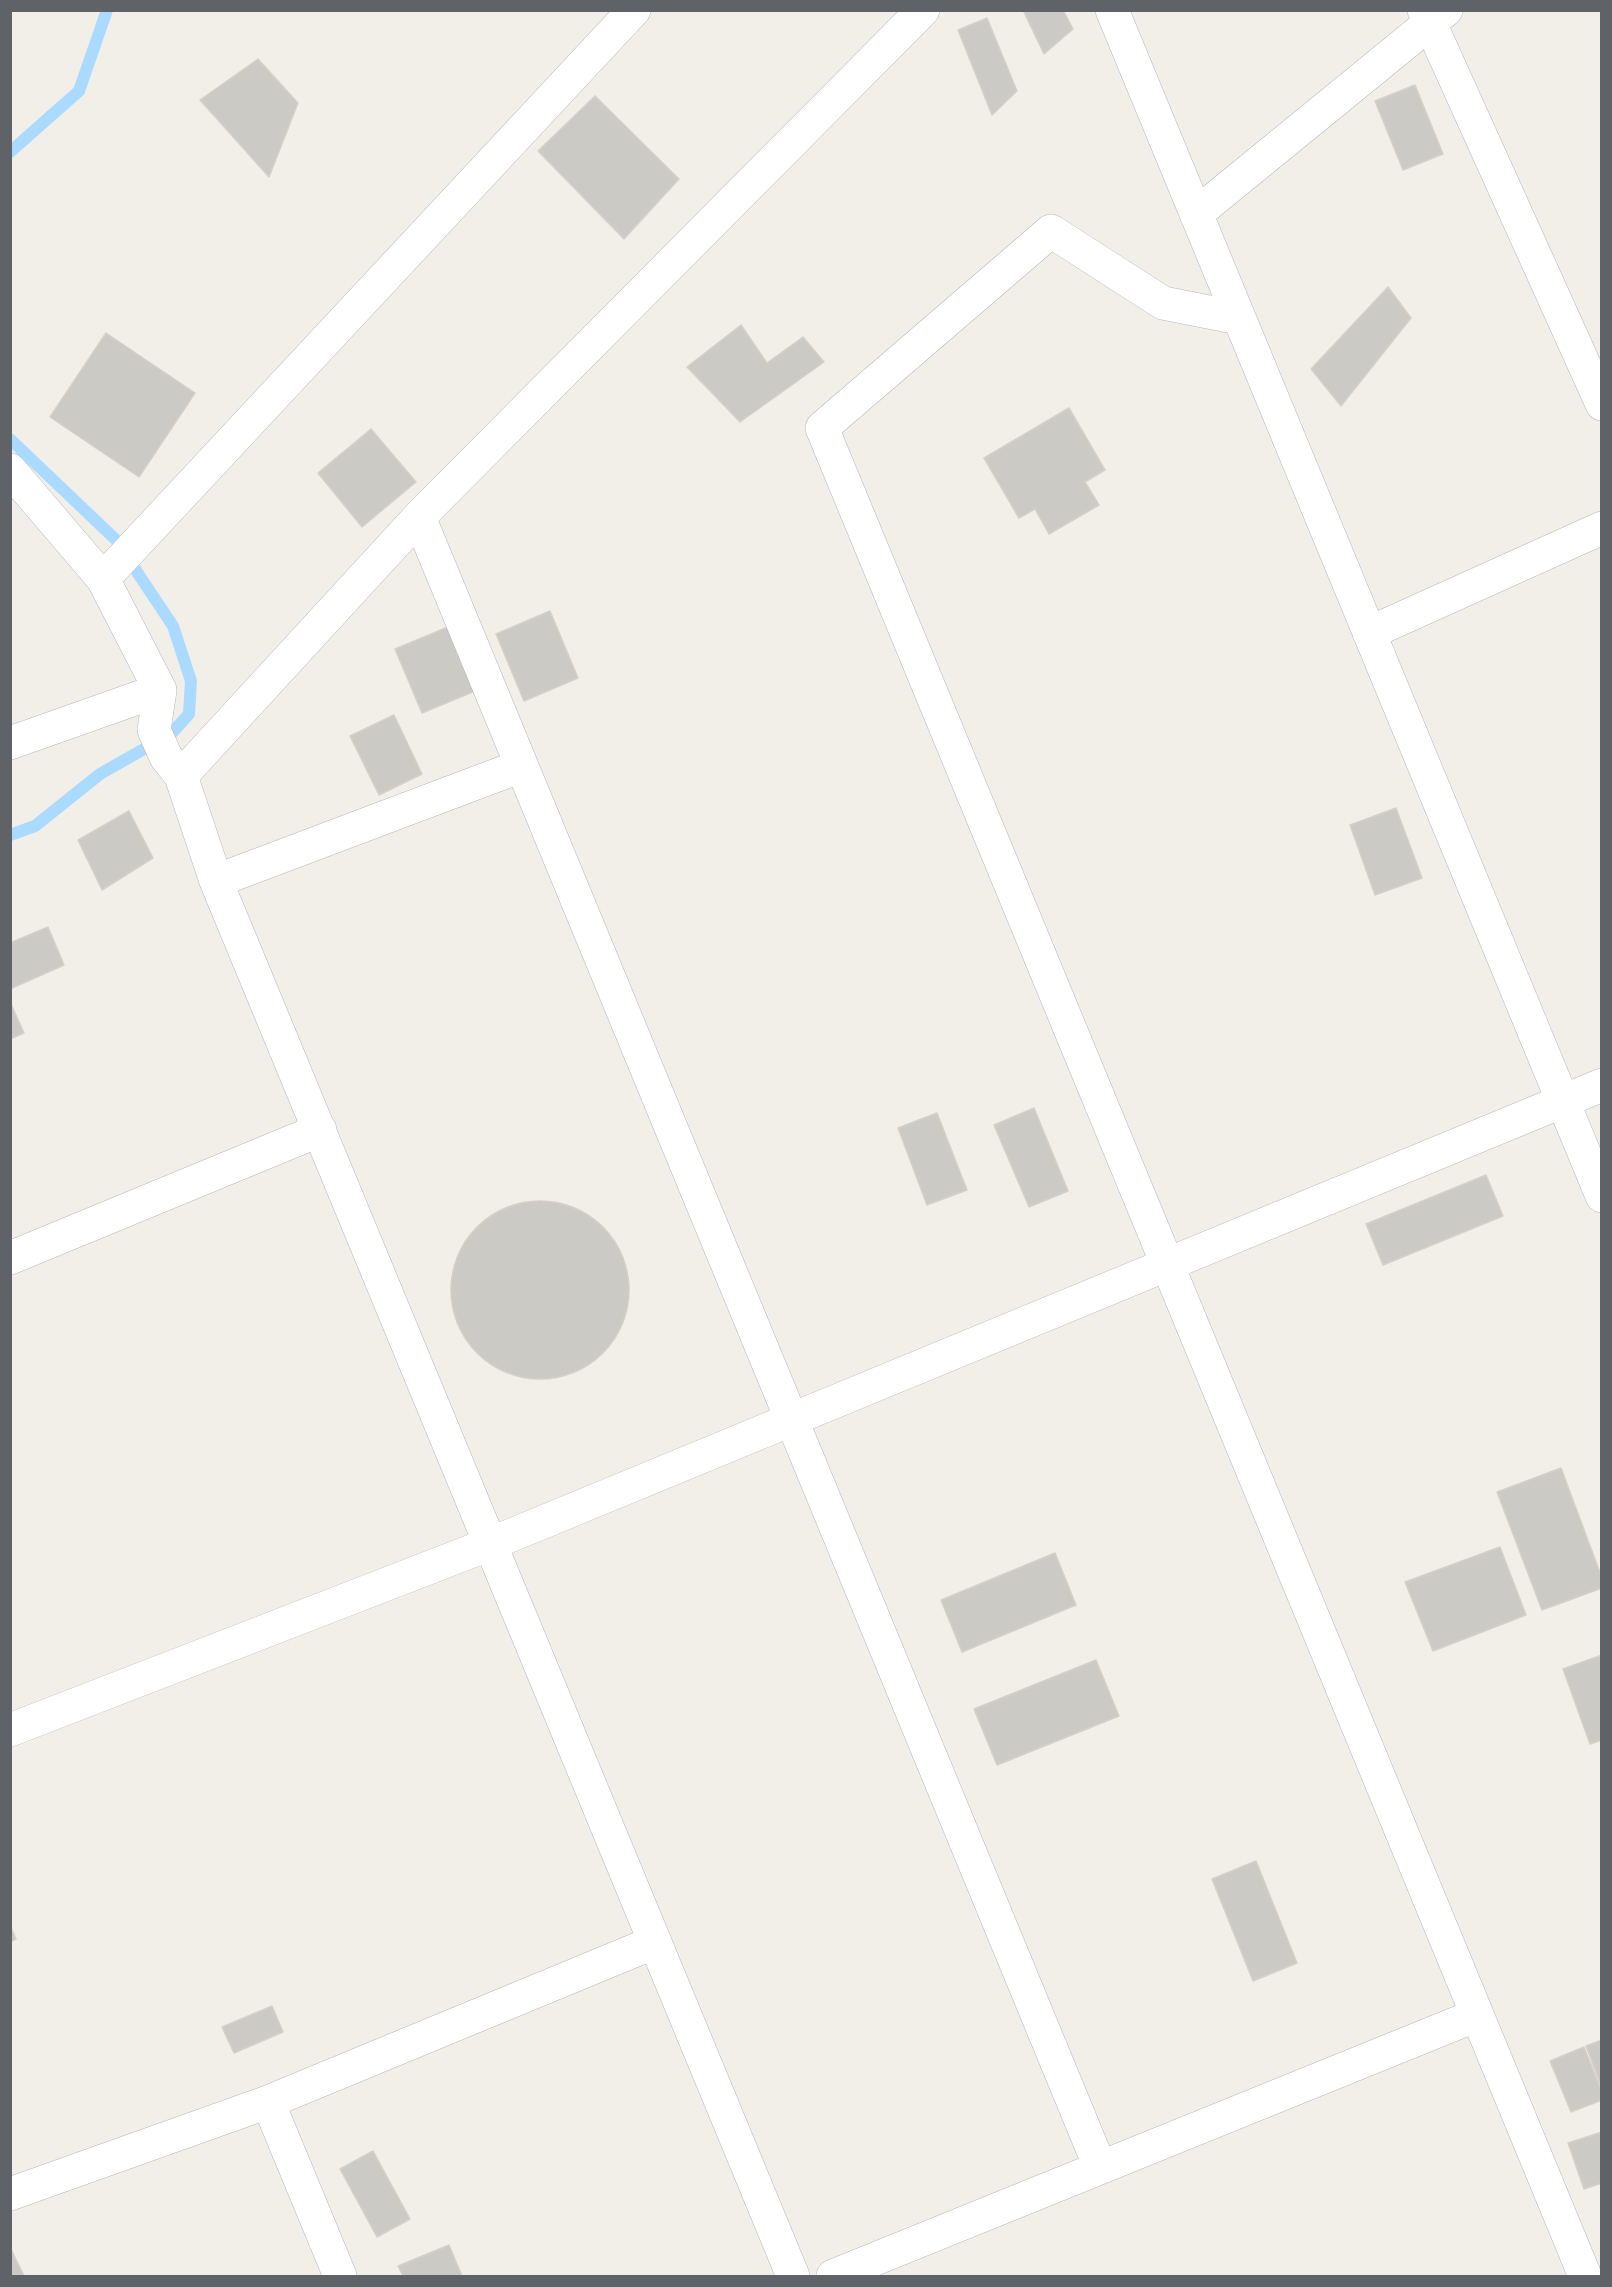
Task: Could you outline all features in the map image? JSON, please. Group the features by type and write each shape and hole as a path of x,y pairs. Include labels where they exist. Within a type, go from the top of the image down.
{"street":[{"path":"103,579 634,10"},
{"path":"167,754 419,517 924,10"},
{"path":"1112,10 1602,1196"},
{"path":"1196,214 1433,15 1602,404"},
{"path":"1239,318 1163,303 1051,231 822,428 1586,2273"},
{"path":"10,470 103,579 160,690 167,754 216,881 793,2277"},
{"path":"419,517 1100,2167"},
{"path":"1369,633 1602,528"},
{"path":"10,743 160,690"},
{"path":"216,881 521,766"},
{"path":"10,1730 490,1544 1602,1085"},
{"path":"10,1258 320,1130"},
{"path":"10,2194 267,2102 655,1942"},
{"path":"833,2277 1477,2014"},
{"path":"267,2102 340,2277"}],"building":[{"path":"1023,10 1063,10 1073,29 1044,54"},
{"path":"987,18 1017,91 992,115 958,30"},
{"path":"258,59 298,103 269,177 200,100"},
{"path":"1415,85 1443,154 1403,170 1375,101"},
{"path":"595,96 679,179 624,239 538,151"},
{"path":"1388,287 1411,318 1341,406 1311,369"},
{"path":"741,325 767,363 803,337 824,362 740,422 687,367"},
{"path":"106,333 195,393 139,477 50,417"},
{"path":"1069,408 1105,470 1085,482 1099,505 1049,534 1035,509 1019,518 984,458"},
{"path":"371,429 416,482 362,527 318,473"},
{"path":"550,611 578,678 524,701 496,634"},
{"path":"448,627 475,691 422,713 395,649"},
{"path":"394,715 422,774 379,795 350,736"},
{"path":"1396,808 1422,878 1375,895 1350,825"},
{"path":"129,811 153,858 102,890 78,840"},
{"path":"48,927 64,965 10,989 10,943"},
{"path":"10,1002 24,1033 10,1039"},
{"path":"1034,1108 1068,1191 1029,1207 994,1125"},
{"path":"937,1113 967,1190 927,1205 898,1128"},
{"path":"1486,1175 1503,1216 1383,1265 1366,1224"},
{"path":"540,1201 574,1208 603,1227 622,1256 629,1290 622,1324 603,1353 574,1372 540,1379 506,1372 477,1353 458,1324 451,1290 458,1256 477,1227 506,1208"},
{"path":"1561,1468 1602,1578 1602,1588 1542,1610 1497,1492"},
{"path":"1500,1547 1526,1615 1433,1651 1405,1582"},
{"path":"1055,1553 1076,1605 962,1652 941,1600"},
{"path":"1602,1655 1602,1740 1590,1744 1563,1669"},
{"path":"1096,1660 1119,1716 997,1765 974,1709"},
{"path":"1256,1861 1297,1963 1253,1981 1212,1879"},
{"path":"10,1925 16,1939 10,1942"},
{"path":"272,2006 283,2032 234,2053 222,2027"},
{"path":"1602,2040 1602,2083 1600,2083 1586,2046"},
{"path":"1584,2047 1602,2092 1602,2100 1571,2112 1550,2061"},
{"path":"1602,2132 1602,2183 1584,2189 1568,2143"},
{"path":"373,2151 410,2219 377,2237 340,2169"},
{"path":"449,2245 462,2276 403,2276 398,2266"},
{"path":"10,2247 24,2276 10,2276"}],"waterway":[{"path":"10,152 79,91 107,10"},
{"path":"10,439 115,539"},
{"path":"10,835 35,826 100,774 172,733 189,714 191,681 173,626 133,566"}]}
